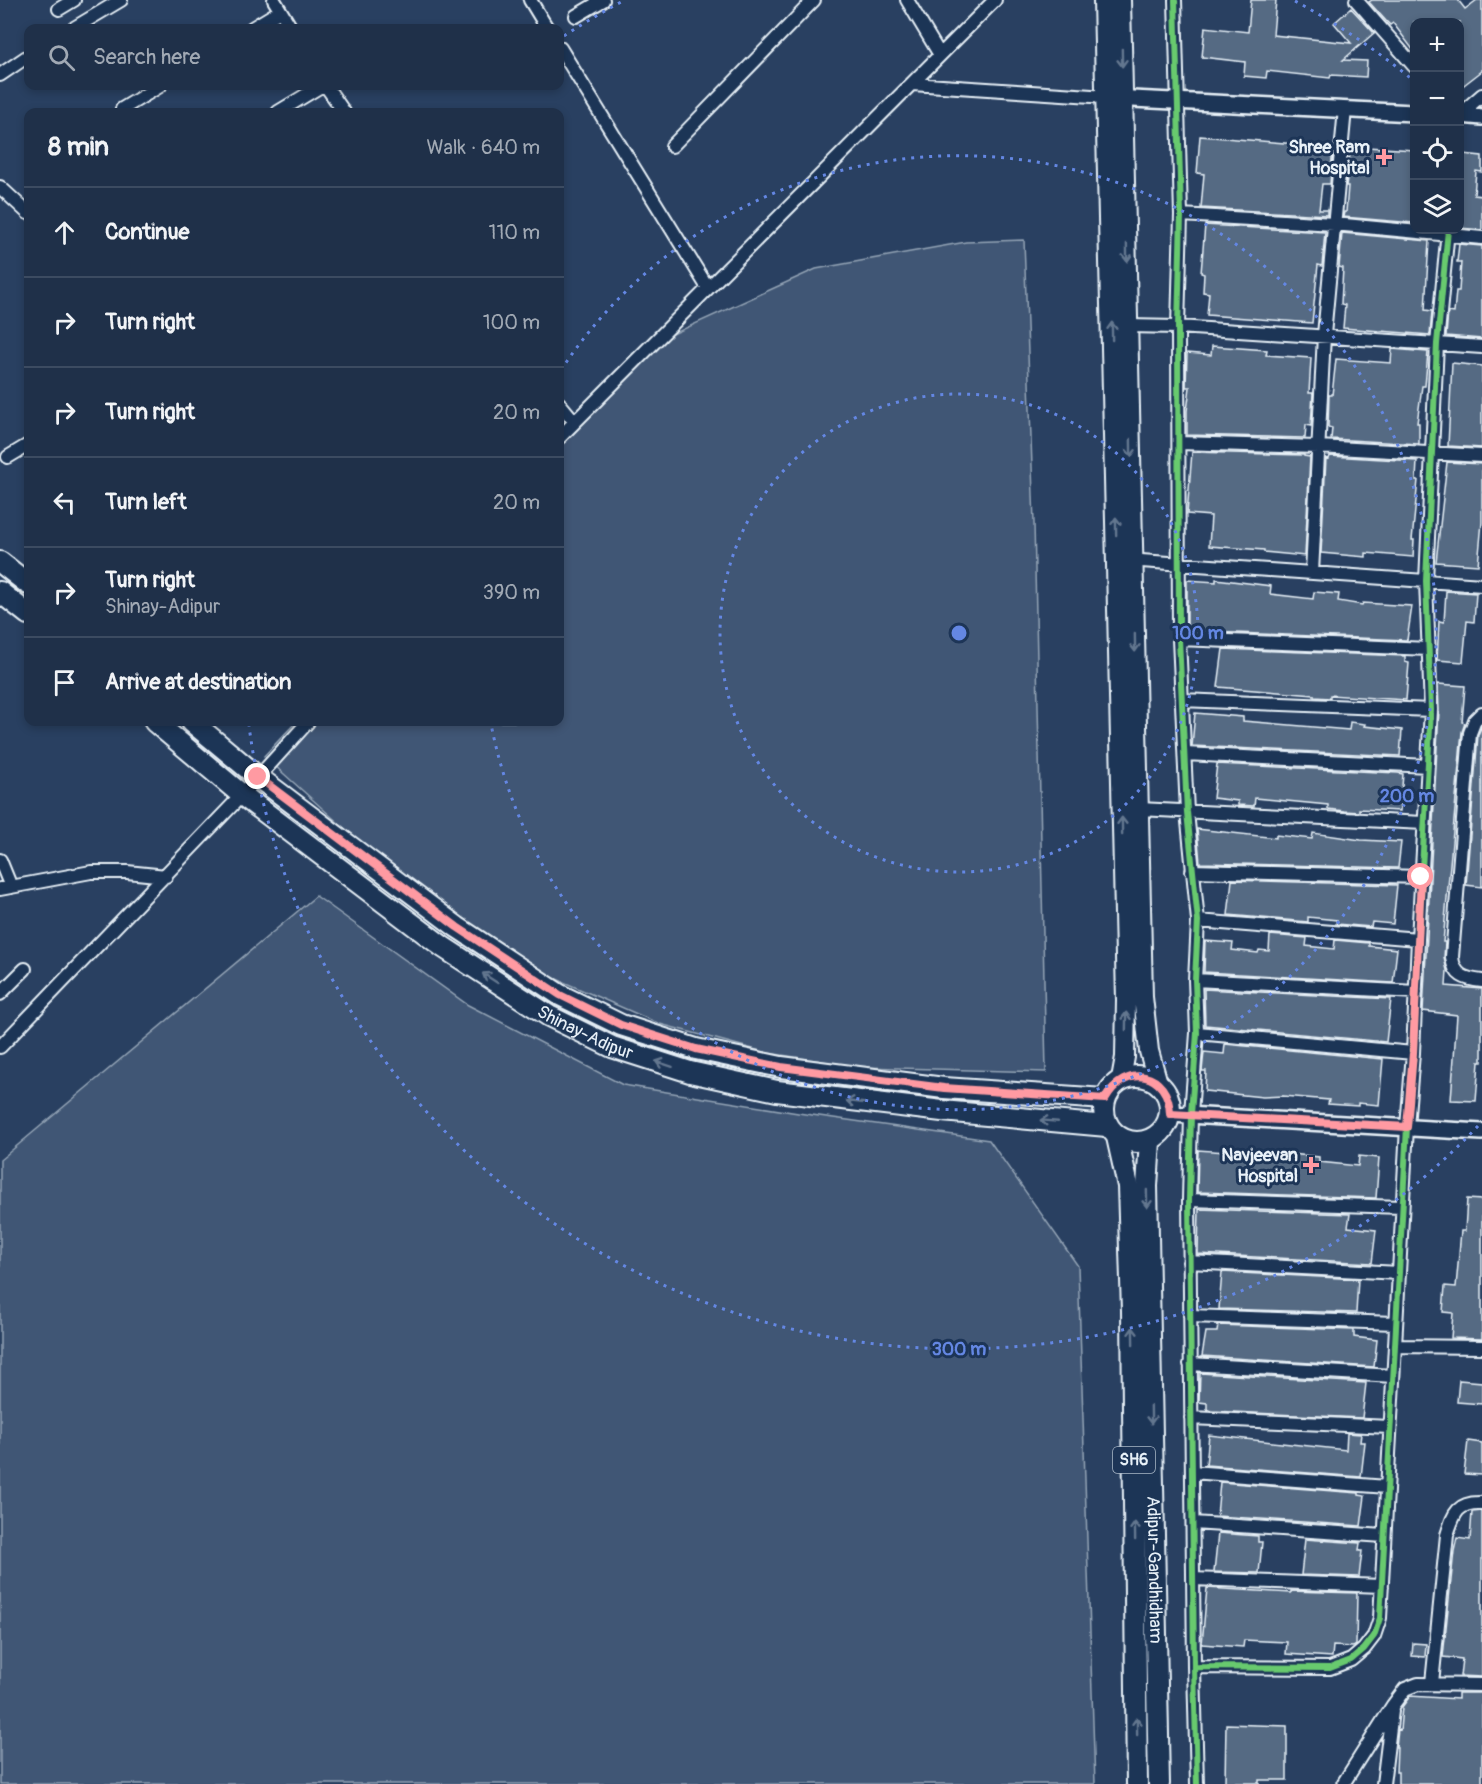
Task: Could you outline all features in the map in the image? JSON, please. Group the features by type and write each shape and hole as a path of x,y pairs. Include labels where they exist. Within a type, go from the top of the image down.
{"main road":[{"path":"1103,0 1115,98 1128,326 1125,560 1126,1000 1125,1057 1121,1079"},
{"path":"1121,0 1115,98 1125,560 1139,809 1143,997 1149,1051 1158,1083"},
{"path":"0,561 24,581"},
{"path":"0,592 24,611"},
{"name":"Shinay-Adipur","path":"160,726 243,795 443,947 549,1016 612,1047 690,1072 777,1091 1112,1131"},
{"name":"Shinay-Adipur","path":"197,726 258,777 457,927 560,995 621,1025 696,1049 781,1067 944,1088 1105,1099"},
{"path":"1105,1099 1111,1088 1121,1079 1134,1076 1147,1077 1158,1083 1166,1091 1170,1102 1167,1125 1150,1141 1128,1142 1112,1131"},
{"name":"SH6","path":"1105,1099 1103,1113 1112,1131 1128,1186 1132,1311 1137,1784"},
{"name":"Adipur-Gandhidham","path":"1150,1141 1147,1186 1159,1784"}],"street":[{"path":"59,9 74,0"},
{"path":"81,24 121,0"},
{"path":"530,0 545,24"},
{"path":"576,16 603,0"},
{"path":"672,146 814,0"},
{"path":"907,0 940,56"},
{"path":"564,433 995,0"},
{"path":"1175,0 1181,214 1178,327 1179,639 1187,812 1198,921 1195,980 1197,1033 1191,1114 1189,1200 1197,1784"},
{"path":"1356,0 1410,61"},
{"path":"256,24 277,5 289,24"},
{"path":"564,54 708,288"},
{"path":"0,75 24,59"},
{"path":"912,84 1115,98 1410,113"},
{"path":"124,108 153,90"},
{"path":"285,108 314,90"},
{"path":"329,90 341,108"},
{"path":"1464,111 1482,95"},
{"path":"1312,573 1324,336 1345,109"},
{"path":"1464,115 1482,117"},
{"path":"0,187 24,209"},
{"path":"1181,214 1410,229"},
{"path":"1194,1667 1330,1668 1351,1660 1364,1649 1374,1636 1380,1618 1431,710 1426,581 1437,344 1447,234"},
{"path":"1459,234 1482,238"},
{"path":"1128,326 1178,327 1482,347"},
{"path":"564,409 575,422"},
{"path":"1179,443 1318,447 1482,456"},
{"path":"8,457 24,447"},
{"path":"1125,560 1482,585"},
{"path":"1179,639 1428,649"},
{"path":"1182,700 1431,710"},
{"path":"1482,713 1475,720 1470,733 1452,957 1454,968 1461,975 1482,981"},
{"path":"0,1047 243,795 304,726"},
{"path":"1185,754 1428,766"},
{"path":"1139,809 1424,823"},
{"path":"0,860 5,888 91,872 127,872 166,876"},
{"path":"1192,871 1421,877"},
{"path":"1198,921 1418,939"},
{"path":"0,994 25,969"},
{"path":"1195,980 1416,992"},
{"path":"1197,1033 1413,1053"},
{"path":"1170,1114 1482,1132"},
{"path":"1189,1200 1402,1207"},
{"path":"1189,1262 1399,1273"},
{"path":"1190,1316 1396,1323"},
{"path":"1395,1346 1482,1347"},
{"path":"1191,1365 1393,1376"},
{"path":"1191,1418 1390,1427"},
{"path":"1192,1472 1387,1487"},
{"path":"1432,1683 1447,1534 1452,1518 1460,1507 1468,1502 1482,1503"},
{"path":"1192,1522 1384,1536"},
{"path":"1193,1579 1382,1586"},
{"path":"1343,1784 1405,1689 1418,1684 1432,1683 1482,1685"},
{"path":"1383,1784 1393,1705"}],"shaded area":[{"path":"1024,240 1034,523 1046,1072 862,1067 768,1053 660,1024 536,970 412,889 264,756 292,726 564,726 564,434 644,347 816,269 966,242"},
{"path":"316,896 468,1005 623,1085 989,1140 1078,1266 1095,1784 0,1784 0,1160"}],"building":[{"path":"1251,0 1276,0 1273,35 1351,43 1334,23 1351,8 1374,33 1343,60 1367,61 1366,77 1331,75 1330,78 1267,71 1266,78 1244,76 1245,62 1202,57 1205,27 1248,32"},
{"path":"1372,0 1458,0 1465,9 1477,0 1482,0 1482,71 1464,85 1464,18 1410,18 1410,46 1393,23 1390,25 1369,2"},
{"path":"1200,136 1333,147 1330,184 1322,184 1319,210 1327,210 1327,215 1201,208 1204,174 1197,173"},
{"path":"1351,146 1410,150 1410,223 1343,217 1346,212 1348,186 1346,186"},
{"path":"1464,154 1482,156 1482,172 1476,171 1474,195 1482,196 1482,230 1464,228"},
{"path":"1205,225 1325,232 1322,266 1318,265 1312,323 1207,315 1209,293 1203,292 1204,274 1201,273"},
{"path":"1342,233 1429,241 1425,310 1432,311 1430,335 1343,328 1345,305 1341,304 1343,268 1339,267"},
{"path":"1459,244 1482,246 1482,339 1446,336 1448,312 1454,313 1456,291 1459,291 1461,262 1457,262"},
{"path":"1212,346 1267,350 1266,355 1311,358 1309,393 1313,393 1311,426 1306,425 1305,438 1187,435 1190,387 1186,387 1187,353 1211,355"},
{"path":"1392,349 1428,352 1425,386 1422,386 1417,423 1419,423 1419,444 1331,439 1332,428 1328,427 1329,395 1332,395 1336,359 1391,363"},
{"path":"1452,363 1482,366 1482,448 1448,446"},
{"path":"1192,452 1310,457 1305,556 1209,546 1211,516 1187,514"},
{"path":"1330,456 1417,461 1413,557 1366,553 1366,557 1321,553 1326,458 1329,459"},
{"path":"1447,462 1482,464 1482,522 1478,565 1436,562"},
{"path":"1216,579 1271,586 1270,594 1313,599 1314,592 1339,594 1338,601 1362,605 1363,603 1412,606 1407,640 1187,631 1187,580 1216,582"},
{"path":"1446,591 1476,593 1474,622 1467,621 1463,662 1437,660 1439,621 1444,622"},
{"path":"1223,649 1405,656 1405,662 1409,663 1406,700 1330,695 1330,698 1314,697 1314,695 1218,687"},
{"path":"1438,684 1465,686 1462,722 1465,723 1462,732 1443,942 1445,942 1444,958 1447,970 1446,986 1482,989 1482,1062 1479,1062 1476,1101 1451,1100 1457,1015 1423,1011 1439,710"},
{"path":"1195,713 1243,717 1243,721 1349,730 1350,722 1365,724 1364,726 1402,730 1400,756 1192,746"},
{"path":"1482,725 1482,887 1466,885 1478,735"},
{"path":"1217,764 1403,774 1400,811 1359,809 1359,812 1344,811 1328,809 1328,805 1255,798 1254,806 1238,805 1238,801 1213,798"},
{"path":"1197,829 1276,838 1276,835 1312,839 1313,833 1361,840 1401,842 1398,868 1200,863"},
{"path":"1232,880 1397,885 1393,924 1372,922 1371,927 1336,924 1337,920 1308,917 1308,922 1228,915"},
{"path":"1270,935 1307,938 1306,946 1334,949 1335,940 1369,943 1369,946 1397,949 1393,983 1204,972 1205,941 1233,943 1232,950 1258,953 1259,950 1269,951"},
{"path":"1204,989 1391,999 1386,1042 1205,1025"},
{"path":"1225,1044 1383,1059 1379,1105 1328,1104 1329,1100 1205,1091 1206,1071 1202,1071 1204,1052 1224,1054"},
{"path":"1227,1147 1319,1157 1319,1162 1358,1166 1359,1156 1379,1158 1376,1198 1197,1192 1198,1150 1226,1152"},
{"path":"1467,1199 1482,1200 1482,1339 1451,1338 1453,1313 1443,1312 1445,1286 1456,1287 1461,1231 1465,1231"},
{"path":"1199,1209 1350,1214 1348,1227 1376,1230 1372,1263 1198,1254"},
{"path":"1222,1272 1358,1279 1356,1313 1219,1309"},
{"path":"1218,1325 1354,1330 1354,1337 1377,1340 1374,1367 1202,1356 1206,1332 1217,1332"},
{"path":"1200,1373 1366,1383 1362,1418 1212,1411 1207,1409 1207,1403 1199,1402"},
{"path":"1459,1380 1482,1382 1482,1404 1457,1402"},
{"path":"1347,1433 1361,1434 1360,1442 1365,1442 1361,1477 1206,1465 1209,1435 1346,1450"},
{"path":"1468,1441 1482,1443 1482,1475 1464,1474"},
{"path":"1220,1482 1359,1493 1365,1496 1361,1526 1217,1516"},
{"path":"1482,1511 1482,1677 1460,1676 1462,1659 1443,1657 1454,1551 1457,1538 1470,1540 1472,1512"},
{"path":"1218,1533 1258,1536 1258,1542 1262,1542 1259,1573 1214,1572"},
{"path":"1305,1539 1360,1543 1359,1551 1362,1551 1359,1577 1301,1575"},
{"path":"1207,1588 1291,1593 1291,1591 1357,1593 1356,1645 1353,1647 1333,1646 1332,1657 1286,1654 1287,1642 1244,1640 1243,1647 1202,1644"},
{"path":"1413,1643 1426,1644 1425,1657 1412,1656"},
{"path":"1458,1693 1482,1693 1482,1784 1398,1784 1396,1747 1402,1707 1410,1696 1458,1699"},
{"path":"1226,1724 1287,1726 1287,1780 1225,1783"}],"cycle path":[{"path":"1175,0 1181,215 1178,327 1179,639 1187,812 1198,921 1195,980 1197,1033 1191,1114 1189,1200 1197,1784"},
{"path":"1194,1667 1330,1668 1351,1660 1364,1649 1374,1636 1380,1618 1431,710 1426,581 1437,344 1448,234"}],"place":[{"name":"Shree Ram Hospital","path":"1384,157"},
{"name":"Navjeevan Hospital","path":"1311,1165"}],"route":[{"path":"258,777 457,927 560,995 621,1025 696,1049 781,1067 944,1088 1105,1099 1111,1088 1121,1079 1134,1076 1147,1077 1166,1091 1170,1102 1170,1114 1407,1127 1413,1053 1421,877"}]}
